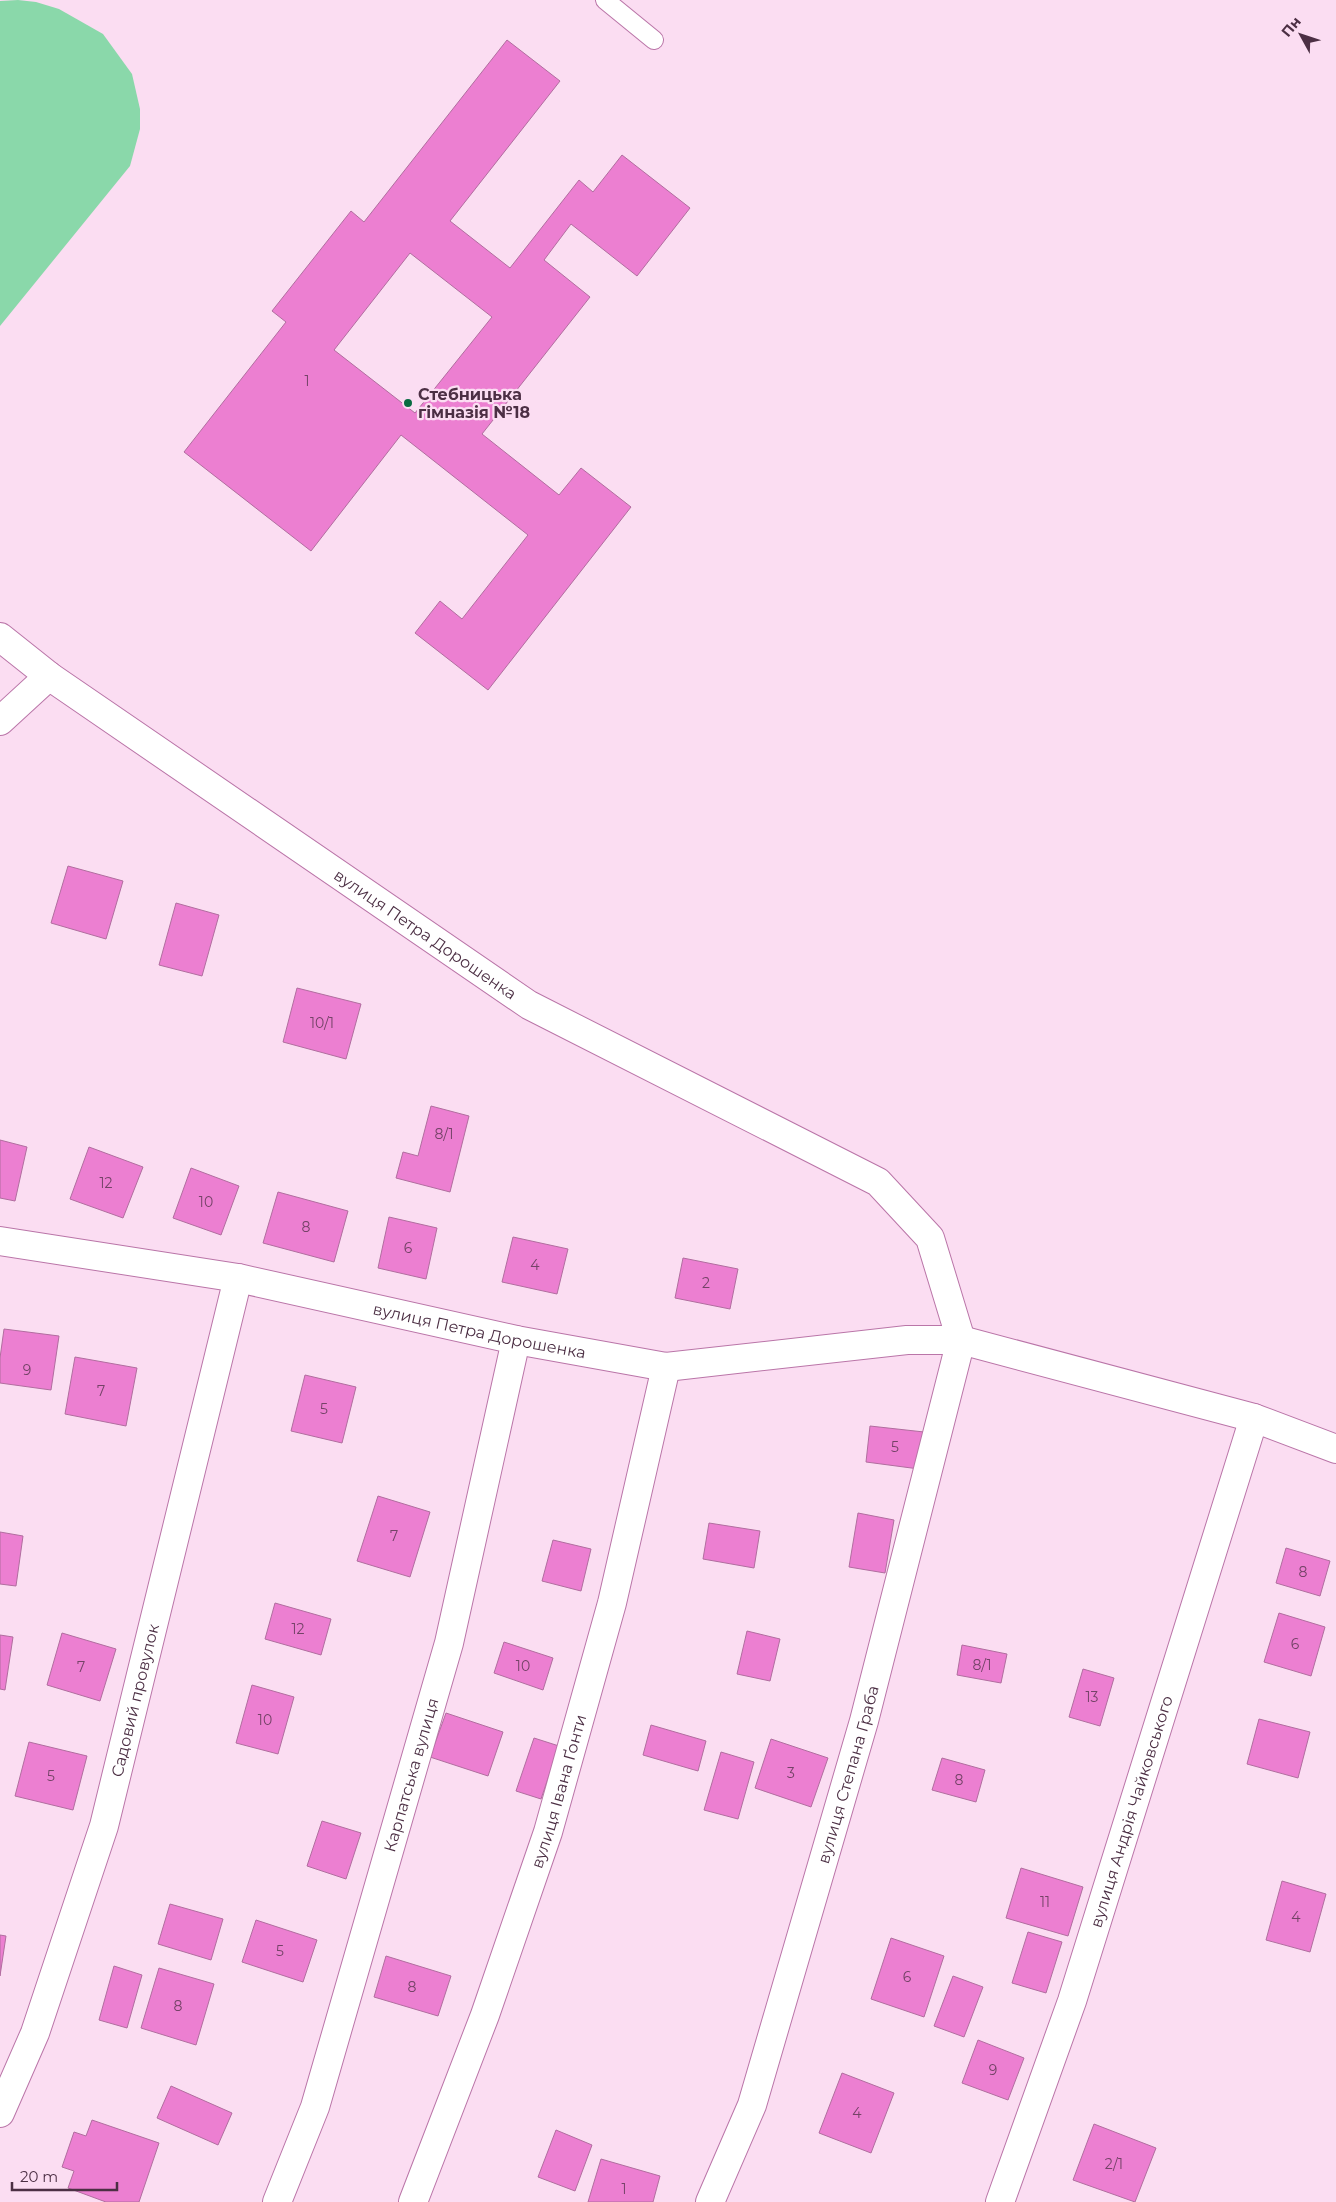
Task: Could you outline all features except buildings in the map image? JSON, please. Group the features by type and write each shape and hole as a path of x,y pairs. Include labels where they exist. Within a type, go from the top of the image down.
{"street":[{"name":"вулиця Петра Дорошенка","path":"0,637 49,676 529,1004 878,1182 930,1238 961,1340"},
{"path":"0,721 49,676"},
{"name":"вулиця Петра Дорошенка","path":"0,1241 238,1278 516,1340 666,1367 907,1340 961,1340 1254,1418 1336,1448"},
{"name":"Садовий провулок","path":"0,2113 35,2033 104,1826 238,1278"},
{"name":"Карпатська вулиця","path":"277,2202 315,2107 449,1643 516,1340"},
{"name":"вулиця Степана Граба","path":"710,2202 752,2105 758,2086 864,1721 961,1340"},
{"name":"вулиця Івана Ґонти","path":"413,2202 484,2015 548,1832 612,1603 666,1367"},
{"name":"вулиця Андрія Чайковського","path":"1000,2202 1072,2001 1254,1418"}],"lane":[{"path":"605,0 654,40"}],"green space":[{"path":"0,1 36,2 59,9 103,34 132,74 140,109 140,129 130,166 0,326"}],"place":[{"name":"Стебницька гімназія №18","path":"408,403"}]}
